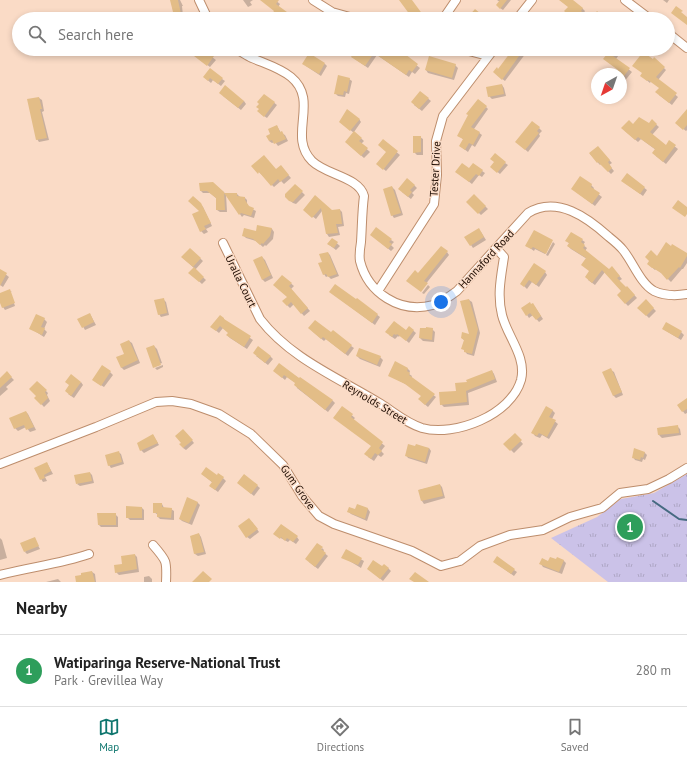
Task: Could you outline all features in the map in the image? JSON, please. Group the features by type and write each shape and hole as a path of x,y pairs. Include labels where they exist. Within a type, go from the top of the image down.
{"street":[{"path":"199,0 205,12"},
{"path":"313,0 332,12"},
{"path":"448,12 456,0"},
{"path":"523,12 532,0"},
{"path":"625,0 641,12"},
{"path":"675,39 687,48"},
{"name":"Hannaford Road","path":"248,56 279,69 292,78 301,90 305,108 302,142 305,152 312,162 323,169 356,184 362,190 364,196 360,259 364,272 370,283 388,300 399,305 409,307 433,305 446,300 457,291 528,213 535,209 553,206 574,212 595,224 622,250 641,277 654,290 673,296 687,294"},
{"name":"Tester Drive","path":"378,292 434,204 437,175 436,140 442,116 488,56"},
{"name":"Uralla Court","path":"223,243 260,319"},
{"name":"Reynolds Street","path":"260,319 267,328 305,360 382,405 409,423 424,428 439,430 456,429 471,425 498,411 515,393 521,381 522,368 520,358 502,315 499,288 504,258 496,248"},
{"name":"Gum Grove","path":"0,464 156,402 172,401 191,404 219,414 251,434 283,465 302,496 319,516 334,524 412,551 441,566 460,561 480,546 510,535 543,530 570,517 602,508 620,493 648,489 687,468"},
{"path":"153,546 165,559 167,568 166,582"},
{"path":"0,575 30,567 70,560 89,554"}],"green space":[{"path":"687,474 687,582 608,582 551,538 597,517 621,499 654,493"}],"building":[{"path":"170,0 178,0 181,12 173,12"},
{"path":"260,0 279,0 276,4 287,12 274,11"},
{"path":"399,0 412,0 421,12 408,12"},
{"path":"500,0 507,0 500,9 496,5"},
{"path":"559,0 573,0 583,8 581,11 582,12 565,12 564,11 568,7"},
{"path":"676,6 683,11 681,12 687,17 687,25 675,16 675,12 672,12"},
{"path":"194,56 214,56 207,66"},
{"path":"307,56 314,56 325,63 319,74 302,64"},
{"path":"352,56 372,56 365,66"},
{"path":"378,56 408,56 418,64 412,72 409,70 406,75"},
{"path":"429,56 456,64 452,78 425,70"},
{"path":"508,56 519,56 502,80 493,72 497,67 498,69"},
{"path":"605,56 613,56 630,68 627,72 627,68 615,68 603,59"},
{"path":"640,56 649,56 653,59 654,57 665,67 656,77 677,93 669,103 655,92 659,88 640,76 642,73 632,66"},
{"path":"210,68 223,78 218,84 210,78 208,81 203,77"},
{"path":"338,75 350,78 347,92 344,91 343,95 334,94"},
{"path":"502,84 504,94 488,97 486,87"},
{"path":"225,85 244,101 238,108 219,93"},
{"path":"420,91 429,98 419,109 411,102"},
{"path":"264,94 275,102 264,117 257,111 259,109 256,107 259,104 257,102"},
{"path":"39,97 42,109 40,109 47,138 36,140 27,99"},
{"path":"478,99 487,106 471,127 480,132 473,145 469,143 465,150 459,146 463,139 457,136 468,115 466,114"},
{"path":"347,109 360,119 350,131 339,122"},
{"path":"687,109 687,125 683,130 675,123"},
{"path":"639,117 649,123 652,119 657,124 650,132 666,145 669,140 676,145 663,162 652,153 655,149 638,137 635,140 621,128 629,120 633,124"},
{"path":"532,121 540,127 537,131 539,133 525,150 515,142"},
{"path":"277,125 280,132 282,131 286,139 274,144 272,140 269,141 266,136 270,134 268,129"},
{"path":"354,131 362,138 359,141 368,148 361,156 345,142"},
{"path":"413,136 421,136 421,152 413,153"},
{"path":"383,139 398,151 383,170 376,164 386,152 378,145"},
{"path":"598,146 610,160 608,162 612,168 608,172 598,162 597,163 589,153"},
{"path":"495,153 506,162 497,173 490,167 494,162 490,159"},
{"path":"264,155 276,169 281,165 289,175 280,182 278,179 271,186 259,172 258,174 251,166"},
{"path":"462,163 469,168 473,163 483,170 479,176 476,174 469,182 455,172"},
{"path":"627,173 645,187 640,194 621,181"},
{"path":"580,176 592,184 591,187 600,193 592,204 571,189"},
{"path":"407,178 415,185 410,190 412,192 408,197 398,189"},
{"path":"213,182 224,192 225,210 216,210 216,198 207,191 200,191 199,183"},
{"path":"295,184 303,191 293,202 289,201 285,197 285,194"},
{"path":"392,186 401,213 391,216 383,189"},
{"path":"224,193 237,193 237,196 245,197 245,200 249,206 254,208 251,216 241,213 239,215"},
{"path":"474,194 486,206 478,214 466,202"},
{"path":"315,195 332,210 340,209 342,224 336,224 338,233 326,234 321,208 312,218 303,210"},
{"path":"193,196 201,203 211,223 204,226 206,229 200,232 192,214 199,211 188,201"},
{"path":"678,200 687,207 687,214 685,217 672,208"},
{"path":"257,225 272,228 270,236 263,244 262,243 260,245 253,239 242,236 244,228 256,231"},
{"path":"376,227 392,239 389,242 392,244 388,249 370,235"},
{"path":"479,228 484,237 470,246 464,237"},
{"path":"534,230 553,240 546,254 533,247 531,249 525,246"},
{"path":"571,232 583,239 581,242 585,245 583,248 609,269 612,266 620,276 617,278 635,295 625,304 617,295 621,291 602,270 592,283 585,277 589,271 581,265 586,258 567,246 569,243 565,241"},
{"path":"332,238 338,242 334,248 327,244"},
{"path":"666,242 671,246 672,244 687,253 687,256 680,268 679,267 667,280 661,273 647,264 649,261 645,257 651,250 657,256"},
{"path":"441,246 448,251 424,281 428,283 421,292 406,281 415,270 418,273"},
{"path":"190,248 201,258 193,267 181,257"},
{"path":"328,252 337,274 328,277 326,274 323,275 318,263 322,262 319,254"},
{"path":"262,256 271,275 262,280 253,260"},
{"path":"534,263 546,271 536,285 529,280 524,287 520,284"},
{"path":"194,267 204,277 199,282 188,273"},
{"path":"0,269 7,273 0,286"},
{"path":"282,275 292,283 289,286 308,308 301,314 291,302 287,306 282,301 287,297 273,285"},
{"path":"335,284 378,314 372,323 329,292"},
{"path":"10,289 15,303 2,308 0,303 0,293"},
{"path":"164,298 167,313 158,315 154,300"},
{"path":"469,299 478,329 472,354 464,352 464,350 461,349 464,340 461,338 462,332 469,334 460,301"},
{"path":"646,299 654,308 646,316 637,308"},
{"path":"530,302 531,304 533,303 541,316 536,320 530,313 526,316 521,308"},
{"path":"90,313 94,322 82,328 77,319"},
{"path":"36,314 45,318 41,327 45,328 42,335 29,329"},
{"path":"220,315 251,336 244,347 226,335 228,333 220,326 216,331 210,327"},
{"path":"315,320 331,332 333,330 352,345 345,354 323,337 321,339 308,328"},
{"path":"394,321 406,330 409,326 414,330 406,341 397,334 394,334 392,337 385,332"},
{"path":"666,322 682,331 678,338 662,329"},
{"path":"420,328 433,328 432,340 419,338"},
{"path":"129,340 138,360 121,368 116,357 124,354 120,344"},
{"path":"154,345 161,365 153,368 146,348"},
{"path":"258,346 271,356 265,363 253,353"},
{"path":"359,348 381,356 377,365 356,356"},
{"path":"395,361 408,368 407,371 410,373 409,375 435,394 425,405 418,399 421,396 405,384 388,376"},
{"path":"279,363 333,400 325,410 294,385 295,383 284,375 282,378 273,371"},
{"path":"102,365 111,371 101,386 92,380"},
{"path":"611,368 622,392 613,396 602,372"},
{"path":"492,370 495,379 466,391 467,402 440,405 439,392 456,391 455,383 467,382 466,380"},
{"path":"7,371 12,377 0,388 0,378"},
{"path":"71,374 81,382 71,396 65,391 69,385 65,382"},
{"path":"37,381 47,390 45,392 48,398 41,405 34,398 36,396 29,389"},
{"path":"687,398 687,409 682,412 677,405"},
{"path":"342,406 353,414 351,417 383,442 379,448 382,451 378,455 375,453 371,459 364,454 371,446 333,418"},
{"path":"546,406 553,410 549,417 556,420 547,437 539,433 537,436 531,433"},
{"path":"26,411 34,427 26,430 24,425 14,429 9,418"},
{"path":"678,425 679,433 658,435 657,428"},
{"path":"183,429 193,440 183,448 175,436"},
{"path":"515,433 522,440 510,451 503,444"},
{"path":"153,434 158,443 140,451 137,443"},
{"path":"408,444 415,446 416,444 429,448 425,462 405,456"},
{"path":"634,448 645,452 643,458 641,457 640,460 632,458"},
{"path":"119,451 122,462 108,466 105,455"},
{"path":"47,462 51,471 44,475 45,478 40,480 34,468"},
{"path":"206,467 217,475 218,473 224,477 215,490 209,486 212,482 201,474"},
{"path":"90,472 92,481 76,484 74,475"},
{"path":"244,474 258,485 251,494 237,483"},
{"path":"440,484 443,496 421,501 418,490"},
{"path":"187,497 198,502 189,523 179,519"},
{"path":"153,503 162,503 162,507 172,508 171,518 157,517 157,513 153,513"},
{"path":"357,504 368,508 365,519 347,512 349,507 355,509"},
{"path":"126,506 142,507 142,518 126,518"},
{"path":"97,513 116,513 116,525 98,525"},
{"path":"249,518 258,529 246,538 238,526"},
{"path":"281,524 298,536 293,542 287,538 285,541 281,537 280,539 273,534"},
{"path":"199,533 204,552 194,554 190,536"},
{"path":"35,537 39,546 24,552 20,543"},
{"path":"317,543 323,547 321,549 326,553 315,567 305,559"},
{"path":"346,549 362,558 358,565 341,558"},
{"path":"135,554 137,569 115,573 114,565 122,564 121,556"},
{"path":"497,556 515,569 511,574 493,562"},
{"path":"550,557 556,559 557,557 564,560 559,572 539,564 542,558 548,561"},
{"path":"373,560 382,566 384,564 389,568 380,579 367,569"},
{"path":"92,571 95,582 76,582 75,576"},
{"path":"203,571 212,579 209,582 192,582"},
{"path":"415,572 429,582 414,582 409,579"}],"waterway":[{"path":"653,501 679,519 687,520"}],"place":[{"name":"Watiparinga Reserve-National Trust","path":"630,527"}]}
